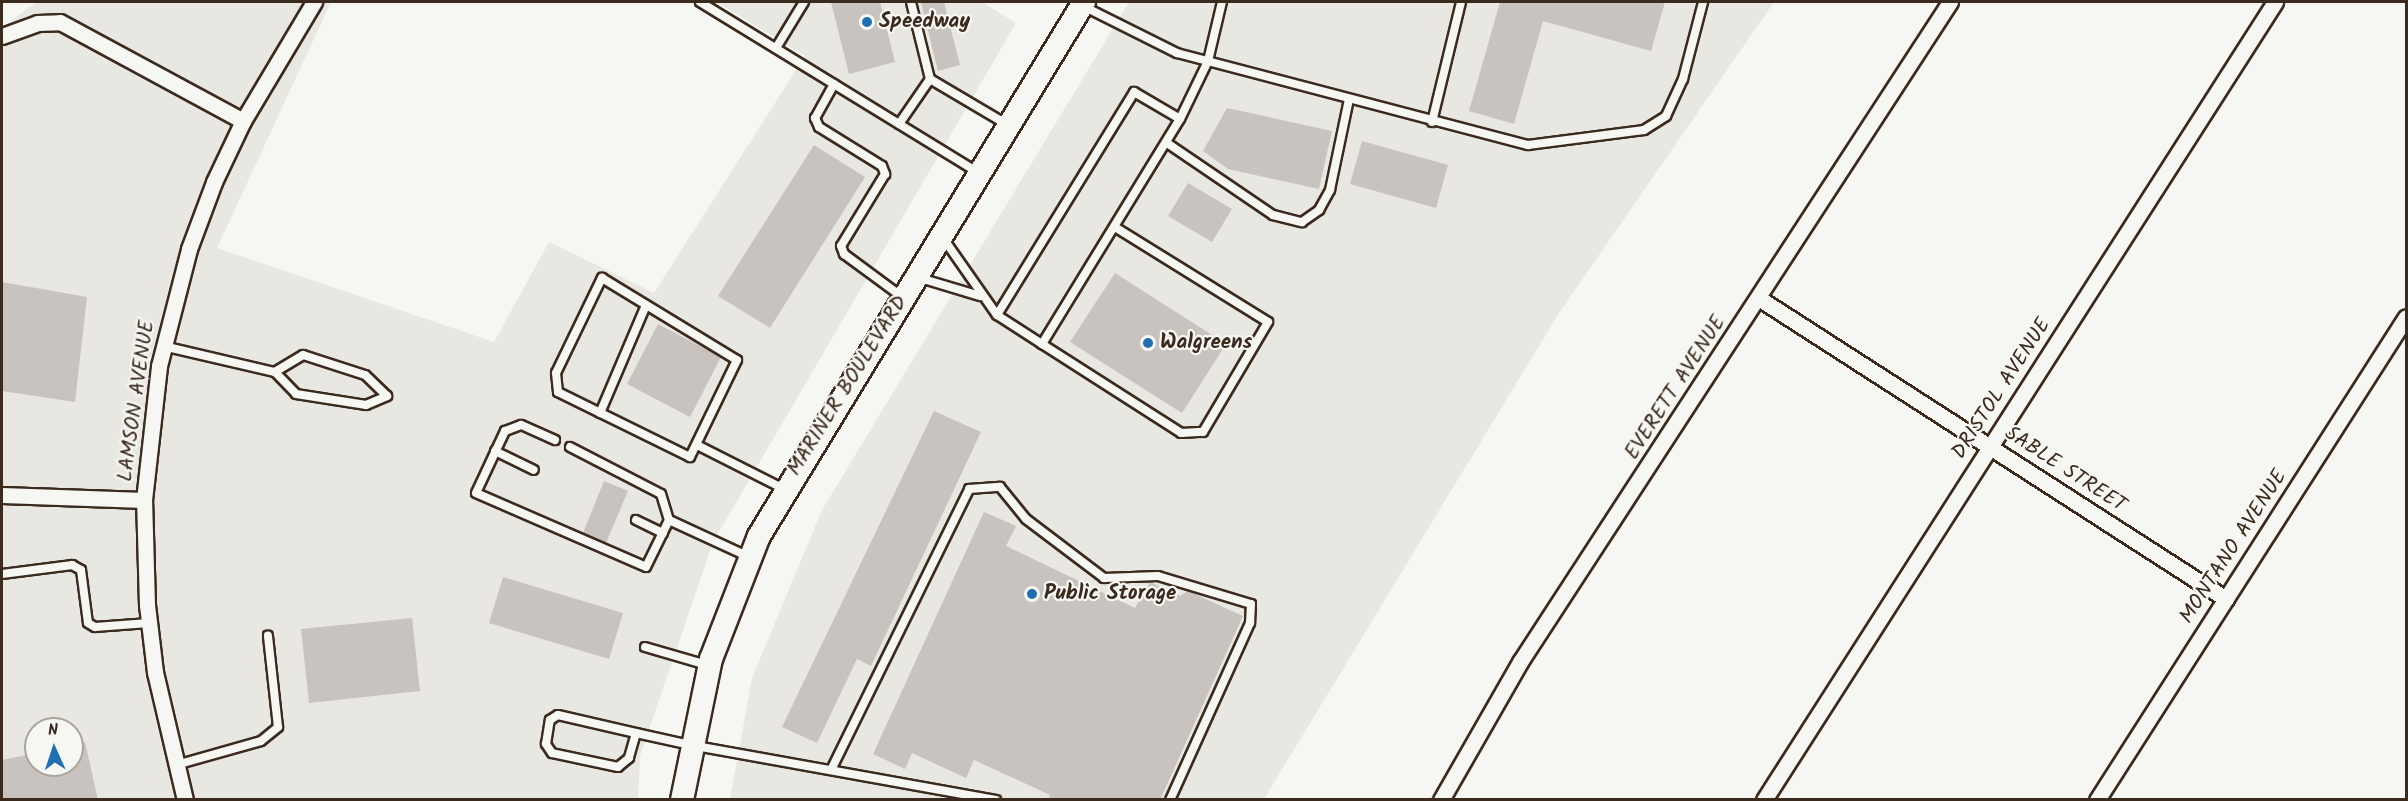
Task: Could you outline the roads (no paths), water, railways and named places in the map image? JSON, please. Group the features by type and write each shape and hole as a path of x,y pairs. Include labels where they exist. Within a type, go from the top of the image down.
{"main road":[{"name":"MARINER BOULEVARD","path":"682,800 690,745 709,666 750,557 785,489 1008,125 1077,2"}],"street":[{"name":"LAMSON AVENUE","path":"185,800 176,765 149,623 144,500 163,346 189,249 243,121 314,2"},
{"name":"EVERETT AVENUE","path":"1441,800 1520,662 1760,299 1950,2"},
{"name":"DRISTOL AVENUE","path":"1764,800 2275,2"},
{"path":"2,36 60,22 243,121"},
{"name":"SABLE STREET","path":"1760,299 2226,599"},
{"name":"MONTANO AVENUE","path":"2097,800 2406,317"},
{"path":"2,495 144,500"}],"lane":[{"path":"700,2 979,173"},
{"path":"776,48 804,2"},
{"path":"911,2 930,79 1008,125"},
{"path":"1077,2 1177,53 1432,122 1528,145 1644,130 1666,116 1683,79 1703,2"},
{"path":"1042,344 1180,119 1208,61 1222,2"},
{"path":"1432,122 1461,2"},
{"path":"899,124 930,79"},
{"path":"834,84 815,118 819,127 882,166 885,174 841,246 844,255 903,297"},
{"path":"997,315 1134,92 1180,119"},
{"path":"1167,143 1273,215 1302,222 1319,210 1330,190 1349,99"},
{"path":"941,234 980,296 997,315 1181,433 1203,432 1268,322 1114,227"},
{"path":"915,276 980,296"},
{"path":"602,278 646,305 737,360 690,457 558,392 556,373 602,278"},
{"path":"600,412 646,305"},
{"path":"163,346 275,372 297,394 366,405 387,396 365,375 303,356 275,372"},
{"path":"555,440 532,428 512,426 495,451 476,493 646,567 669,520 662,494 570,447"},
{"path":"697,445 785,489"},
{"path":"495,451 534,470"},
{"path":"832,768 969,489 1000,487 1026,519 1104,578 1158,576 1251,604 1250,622 1170,800"},
{"path":"636,520 663,533"},
{"path":"669,520 750,557"},
{"path":"2,574 72,565 81,570 88,622 95,627 149,623"},
{"path":"176,765 261,741 278,727 268,636"},
{"path":"645,647 709,666"},
{"path":"636,733 629,758 618,766 552,753 546,744 550,720 558,715 690,745 832,768 996,800"}],"place":[{"name":"Speedway","path":"867,22"},
{"name":"Walgreens","path":"1148,343"},
{"name":"Public Storage","path":"1032,594"}]}
